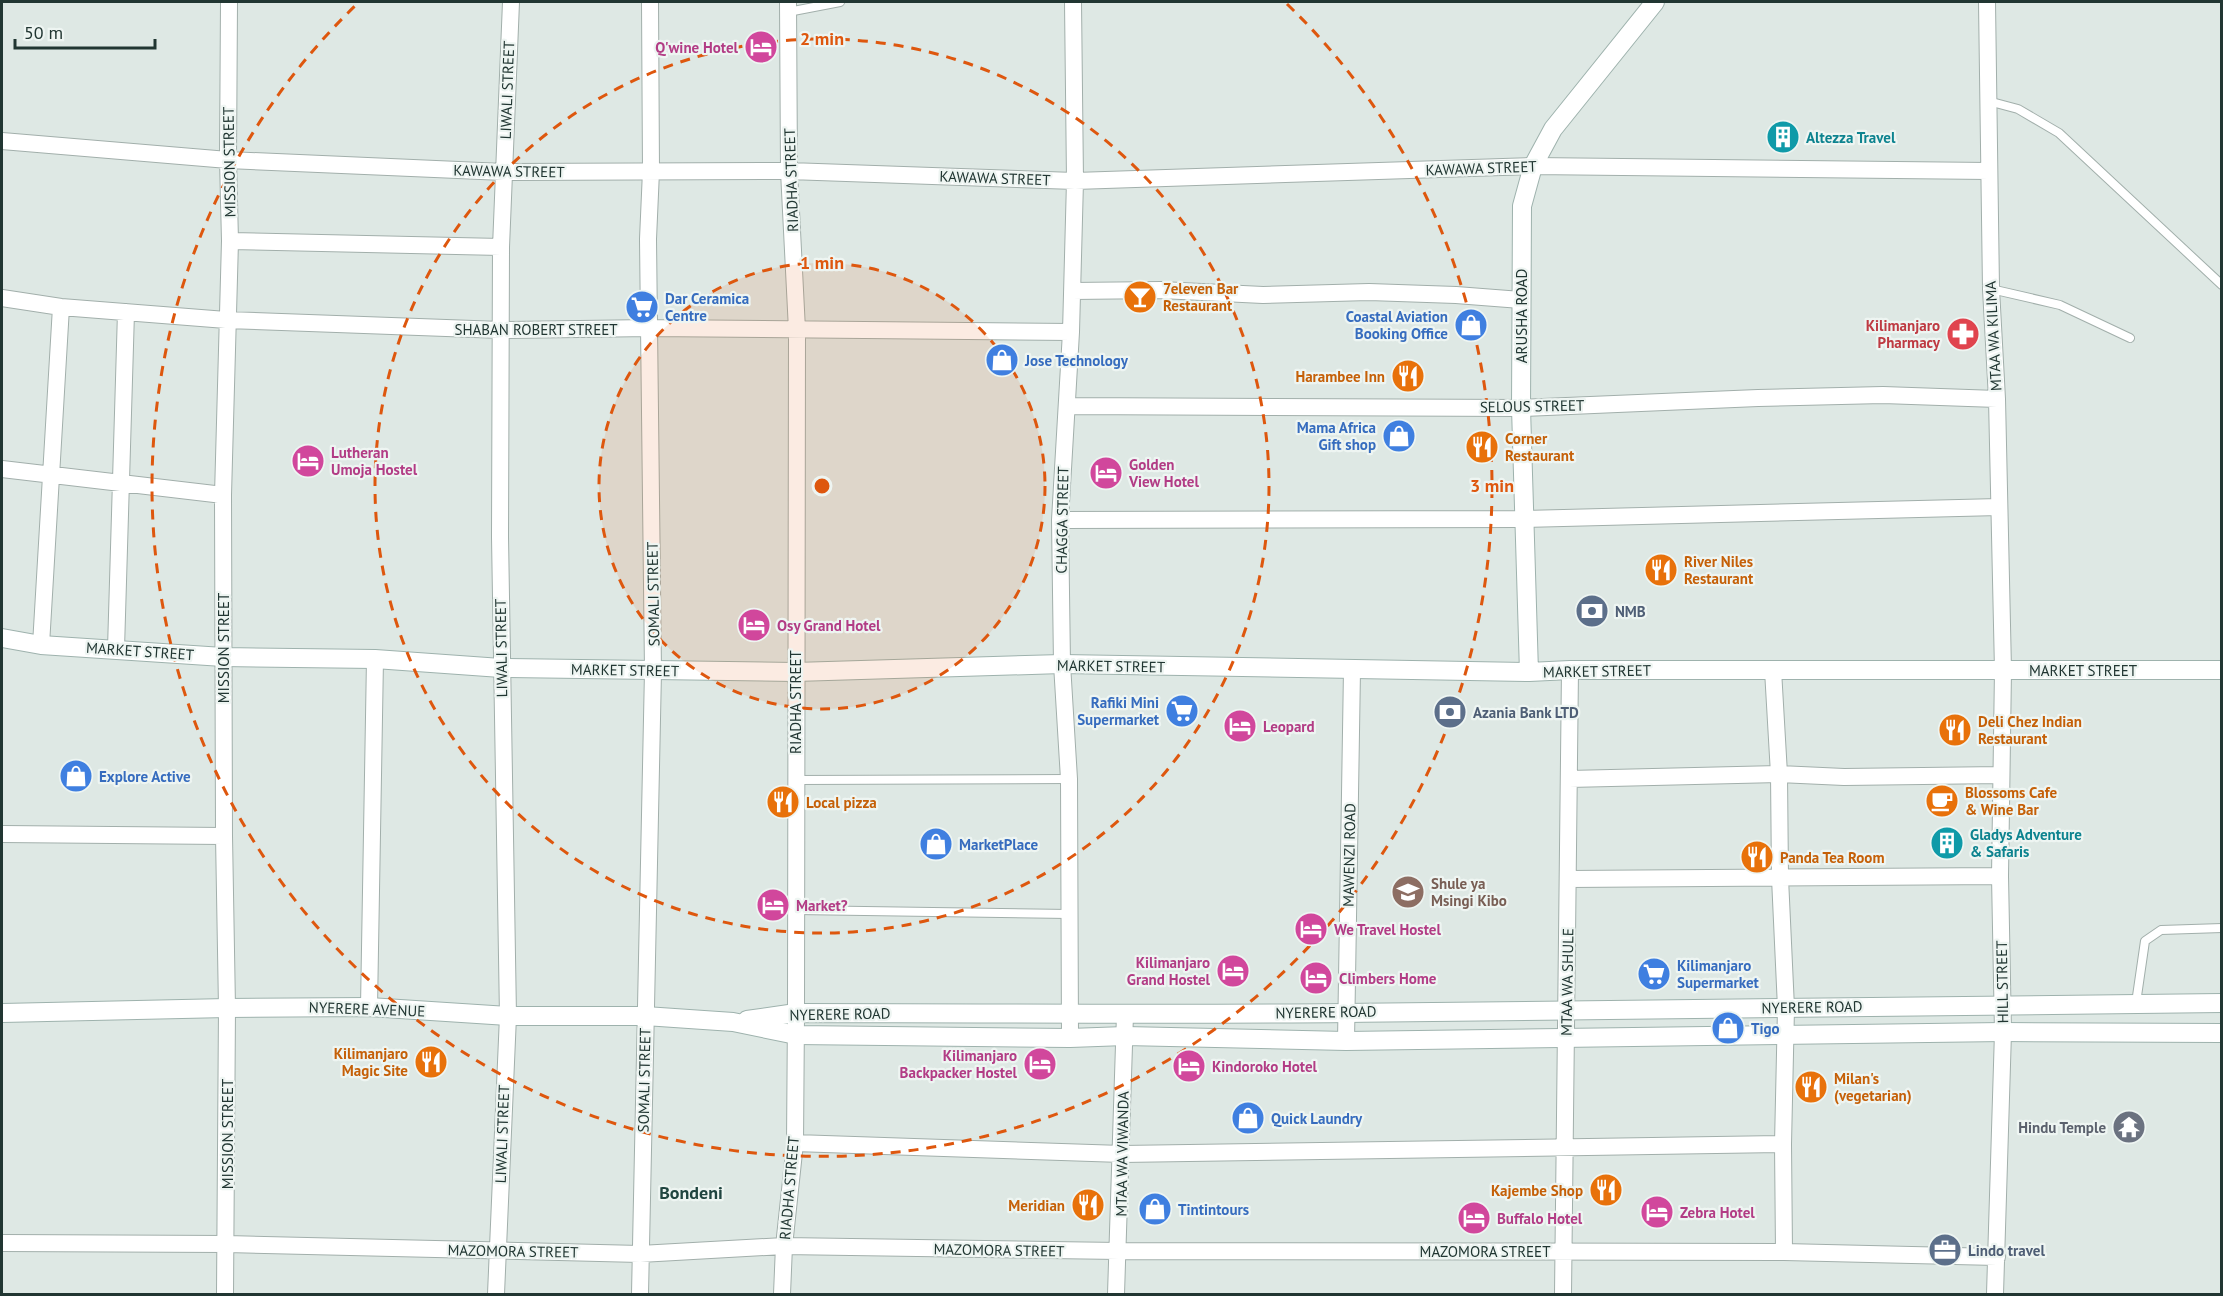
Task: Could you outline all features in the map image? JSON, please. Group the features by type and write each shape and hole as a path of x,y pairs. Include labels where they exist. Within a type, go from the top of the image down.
{"main road":[{"name":"ARUSHA ROAD","path":"1529,672 1521,408 1522,206 1533,166 1553,129 1655,2"},
{"name":"MARKET STREET","path":"2,638 40,645 223,657 375,659 501,668 653,671 795,672 1062,664 1529,672 1570,670 2222,670"},
{"name":"NYERERE ROAD","path":"733,1022 796,1013 1346,1013 1566,1008 2222,1003"},
{"name":"NYERERE AVENUE","path":"2,1013 369,1007 508,1016 645,1016 733,1022"},
{"name":"NYERERE ROAD","path":"733,1022 796,1035 1070,1038 1125,1036 1346,1041 2003,1032 2222,1033"}],"street":[{"name":"MISSION STREET","path":"225,1294 227,1008 223,495 226,320 230,241 229,2"},
{"name":"LIWALI STREET","path":"496,1294 508,1016 501,668 501,247 511,2"},
{"name":"SOMALI STREET","path":"640,1294 653,671 648,239 651,171 650,2"},
{"name":"CHAGGA STREET","path":"1070,1038 1069,779 1062,664 1060,520 1071,332 1075,181 1073,2"},
{"name":"MTAA WA KILIMA","path":"1987,2 1991,289 2003,670"},
{"name":"RIADHA STREET","path":"782,1294 784,1246 795,1143 796,1035 797,330 789,171 788,7"},
{"name":"KAWAWA STREET","path":"2,141 228,160 504,172 789,171 1075,181 1533,166 1989,171"},
{"path":"230,241 501,247"},
{"path":"1072,291 1161,290 1263,295 1369,292 1456,294 1521,300"},
{"name":"SHABAN ROBERT STREET","path":"2,298 61,307 226,320 501,330 650,328 1071,332"},
{"path":"40,645 61,307"},
{"path":"116,649 126,312"},
{"name":"SELOUS STREET","path":"1067,406 1521,408 1883,395 1996,399"},
{"path":"2,469 223,495"},
{"path":"1060,520 1523,519 1999,507"},
{"path":"369,1007 375,659"},
{"name":"MAWENZI ROAD","path":"1346,1041 1352,670"},
{"name":"MTAA WA SHULE","path":"1563,1294 1570,670"},
{"path":"1773,670 1779,774 1780,878 1786,1008 1783,1144 1784,1252"},
{"name":"HILL STREET","path":"1995,1294 2003,1032 2000,876 2003,670"},
{"path":"1569,779 1779,774 1844,777 2001,775"},
{"path":"2,834 224,836"},
{"path":"1568,879 2000,876"},
{"name":"MTAA WA VIWANDA","path":"1116,1294 1125,1014"},
{"path":"795,1143 1122,1154 1783,1144"},
{"name":"MAZOMORA STREET","path":"2,1243 227,1244 640,1254 784,1246 1119,1251 1784,1252 1997,1257"}],"lane":[{"path":"788,7 840,2"},
{"path":"1988,101 2018,109 2059,133 2222,285"},
{"path":"1991,289 2060,305 2130,339"},
{"path":"795,780 1069,779"},
{"path":"796,910 1069,914"},
{"path":"2136,1003 2145,941 2161,930 2222,928"}],"place":[{"name":"Q'wine Hotel","path":"761,47"},
{"name":"Altezza Travel","path":"1783,137"},
{"name":"7eleven Bar Restaurant","path":"1140,297"},
{"name":"Dar Ceramica Centre","path":"642,307"},
{"name":"Coastal Aviation Booking Office","path":"1471,325"},
{"name":"Kilimanjaro Pharmacy","path":"1963,334"},
{"name":"Jose Technology","path":"1002,360"},
{"name":"Harambee Inn","path":"1408,376"},
{"name":"Mama Africa Gift shop","path":"1399,436"},
{"name":"Corner Restaurant","path":"1482,447"},
{"name":"Lutheran Umoja Hostel","path":"308,461"},
{"name":"Golden View Hotel","path":"1106,473"},
{"name":"River Niles Restaurant","path":"1661,570"},
{"name":"NMB","path":"1592,611"},
{"name":"Osy Grand Hotel","path":"754,625"},
{"name":"Rafiki Mini Supermarket","path":"1182,711"},
{"name":"Azania Bank LTD","path":"1450,712"},
{"name":"Leopard","path":"1240,726"},
{"name":"Deli Chez Indian Restaurant","path":"1955,730"},
{"name":"Explore Active","path":"76,776"},
{"name":"Blossoms Cafe & Wine Bar","path":"1942,801"},
{"name":"Local pizza","path":"783,802"},
{"name":"Gladys Adventure & Safaris","path":"1947,843"},
{"name":"MarketPlace","path":"936,844"},
{"name":"Panda Tea Room","path":"1757,857"},
{"name":"Shule ya Msingi Kibo","path":"1408,892"},
{"name":"Market?","path":"773,905"},
{"name":"We Travel Hostel","path":"1311,929"},
{"name":"Kilimanjaro Grand Hostel","path":"1233,971"},
{"name":"Kilimanjaro Supermarket","path":"1654,974"},
{"name":"Climbers Home","path":"1316,978"},
{"name":"Tigo","path":"1728,1028"},
{"name":"Kilimanjaro Magic Site","path":"431,1062"},
{"name":"Kilimanjaro Backpacker Hostel","path":"1040,1064"},
{"name":"Kindoroko Hotel","path":"1189,1066"},
{"name":"Milan's (vegetarian)","path":"1811,1087"},
{"name":"Quick Laundry","path":"1248,1118"},
{"name":"Hindu Temple","path":"2129,1127"},
{"name":"Kajembe Shop","path":"1606,1190"},
{"name":"Meridian","path":"1088,1205"},
{"name":"Tintintours","path":"1155,1209"},
{"name":"Zebra Hotel","path":"1657,1212"},
{"name":"Buffalo Hotel","path":"1474,1218"},
{"name":"Lindo travel","path":"1945,1250"}],"district":[{"name":"Bondeni","path":"691,1192"}]}
